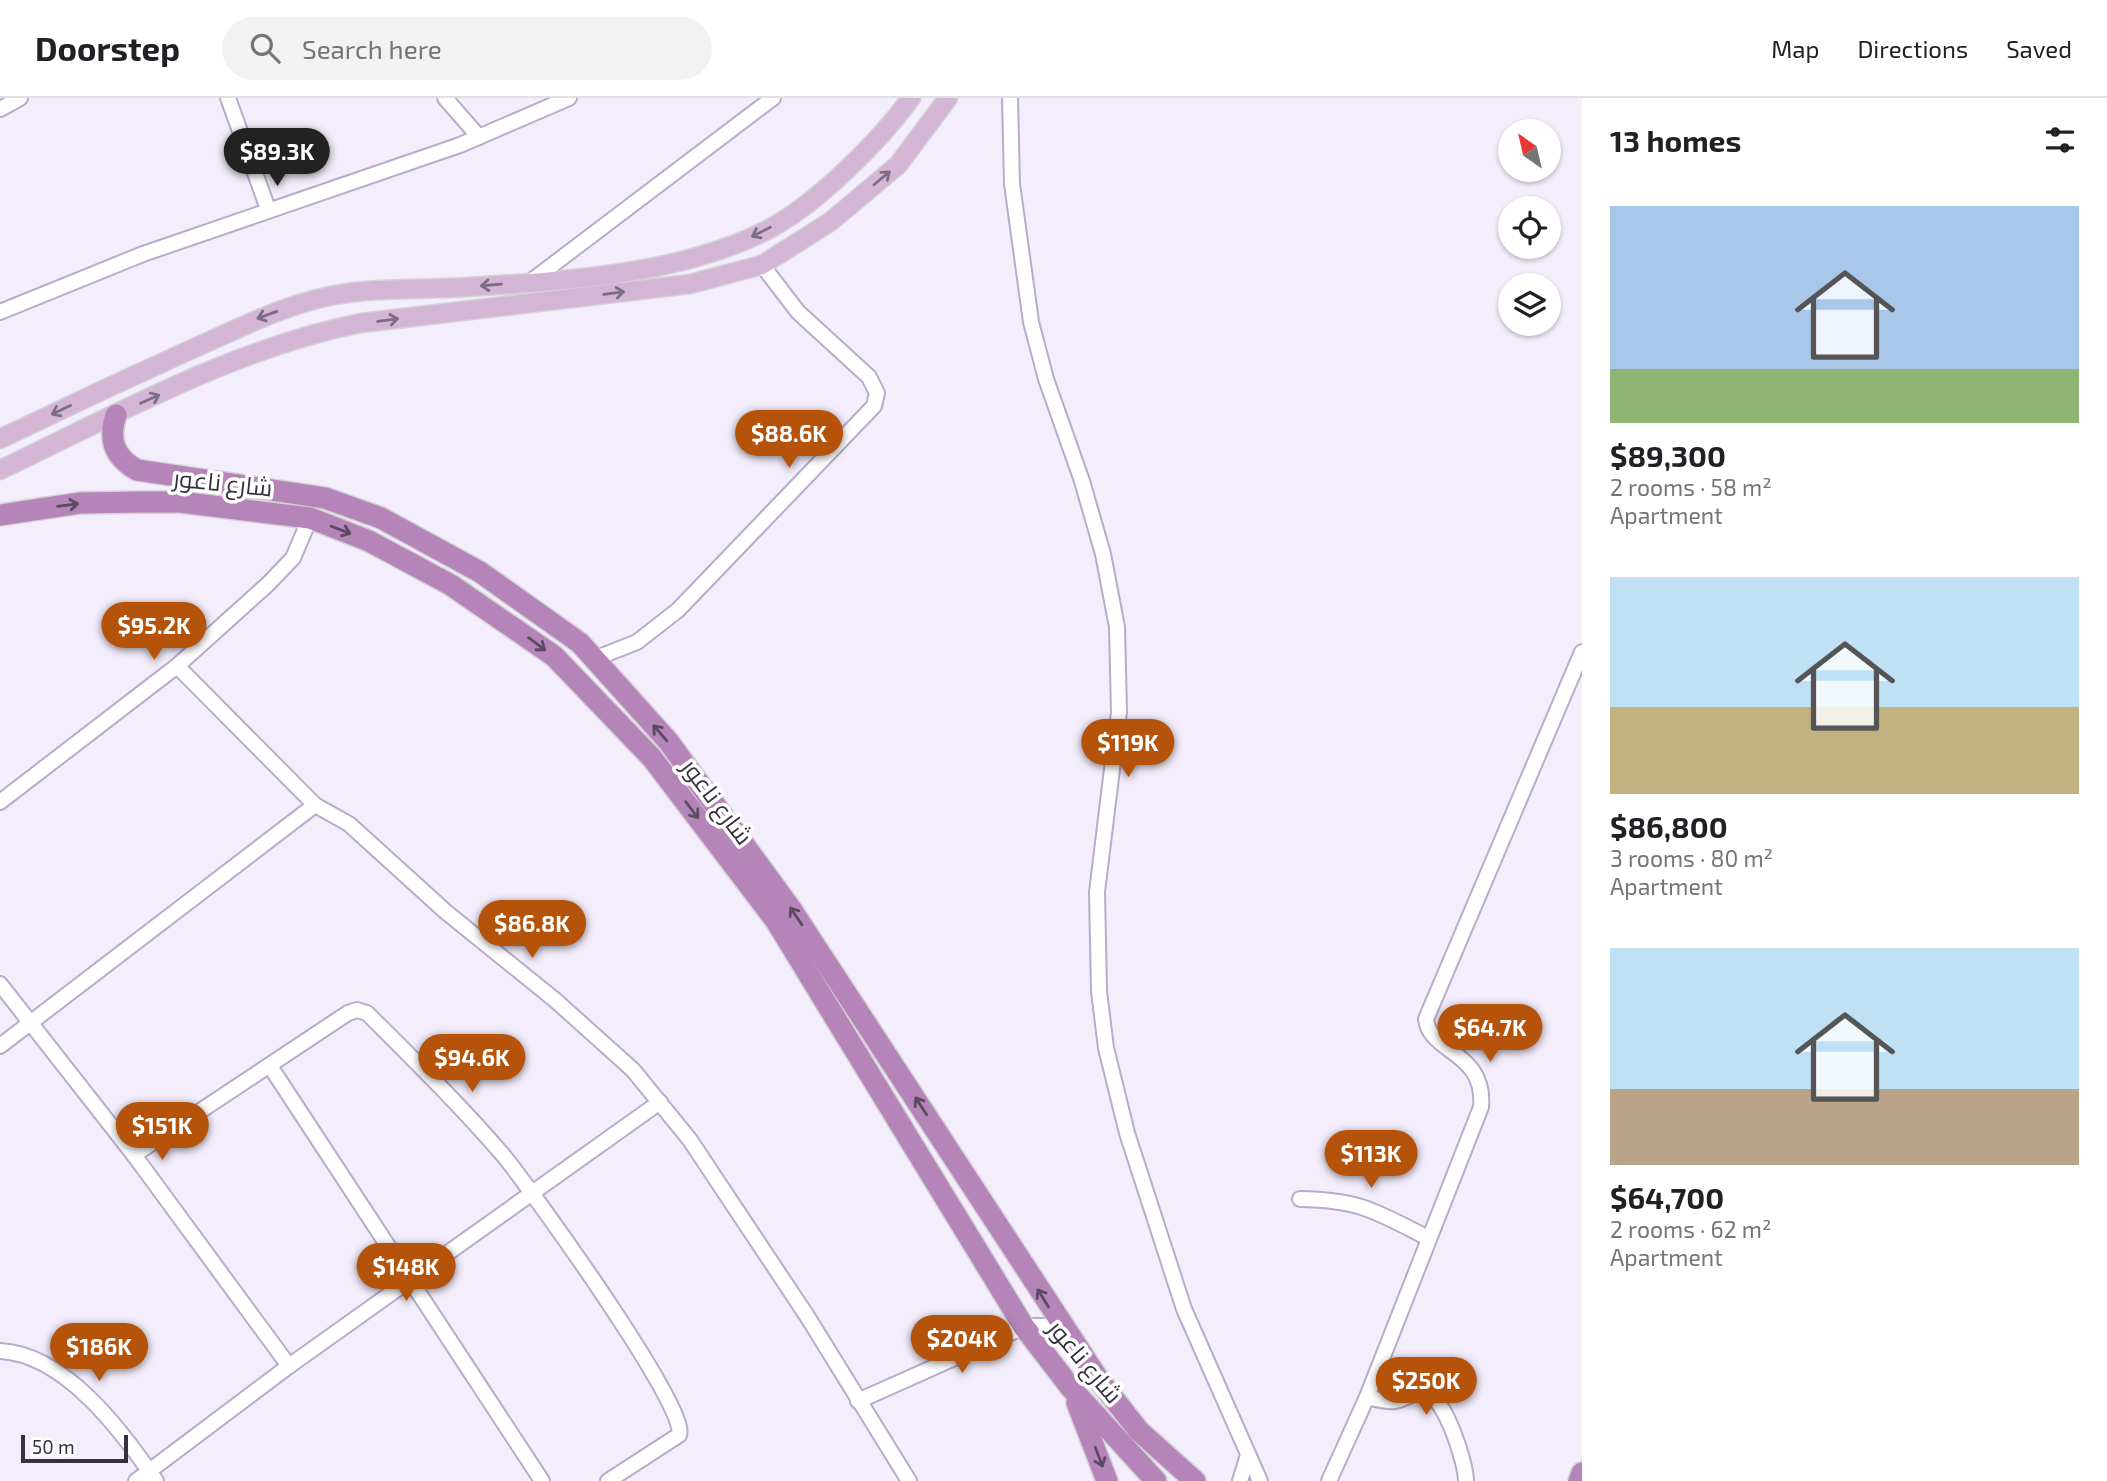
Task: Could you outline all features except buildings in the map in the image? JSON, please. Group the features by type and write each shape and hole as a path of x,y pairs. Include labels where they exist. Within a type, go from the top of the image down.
{"highway":[{"name":"شارع ناعور","path":"116,415 112,442 118,455 137,470 325,498 381,518 480,572 580,643 668,741 791,909 925,1111 1060,1326 1139,1431 1187,1475"},
{"name":"شارع ناعور","path":"0,515 80,503 180,502 310,518 369,541 451,585 554,656 652,758 776,921 1024,1327 1071,1388 1150,1480"},
{"path":"369,541 381,518"},
{"path":"1071,1388 1107,1481"},
{"path":"1139,1431 1150,1480 1187,1475"},
{"path":"1578,1481 1582,1473"}],"main road":[{"path":"0,439 265,315 312,301 361,292 530,282 656,268 732,246 765,231 817,194 892,125 911,98"},
{"path":"0,470 243,358 318,333 361,323 690,284 762,265 830,222 898,165 948,98"},
{"path":"361,292 361,323"},
{"path":"312,301 318,333"}],"street":[{"path":"0,108 20,98"},
{"path":"228,98 268,209"},
{"path":"445,98 479,137"},
{"path":"0,312 122,262 479,137 569,98"},
{"path":"530,282 773,98"},
{"path":"1010,98 1012,184 1031,322 1046,379 1082,481 1103,554 1117,627 1119,712 1097,892 1099,991 1106,1048 1120,1107 1184,1309 1260,1481"},
{"path":"594,659 637,642 678,610 874,406 877,393 869,377 798,312 762,265"},
{"path":"0,802 177,666 293,558 310,518"},
{"path":"1329,1481 1367,1397 1427,1238 1477,1124 1482,1093 1479,1078 1469,1065 1429,1030 1426,1019 1582,652"},
{"path":"177,666 315,805 349,824 446,912 555,1000 633,1070 690,1140 807,1316 909,1481"},
{"path":"0,1046 315,805"},
{"path":"0,984 134,1155 289,1366"},
{"path":"134,1155 348,1013 362,1010 464,1111 532,1191 629,1333 680,1423 681,1433 676,1438 608,1481"},
{"path":"270,1066 542,1481"},
{"path":"136,1481 153,1476 289,1366 660,1102"},
{"path":"1300,1199 1341,1200 1364,1206 1427,1238"},
{"path":"858,1401 1024,1327 1060,1326"},
{"path":"0,1351 39,1361 63,1374 84,1393 153,1476"},
{"path":"1367,1397 1390,1401 1422,1392 1433,1396 1446,1416 1461,1453 1466,1481"},
{"path":"1240,1481 1248,1455"}]}
